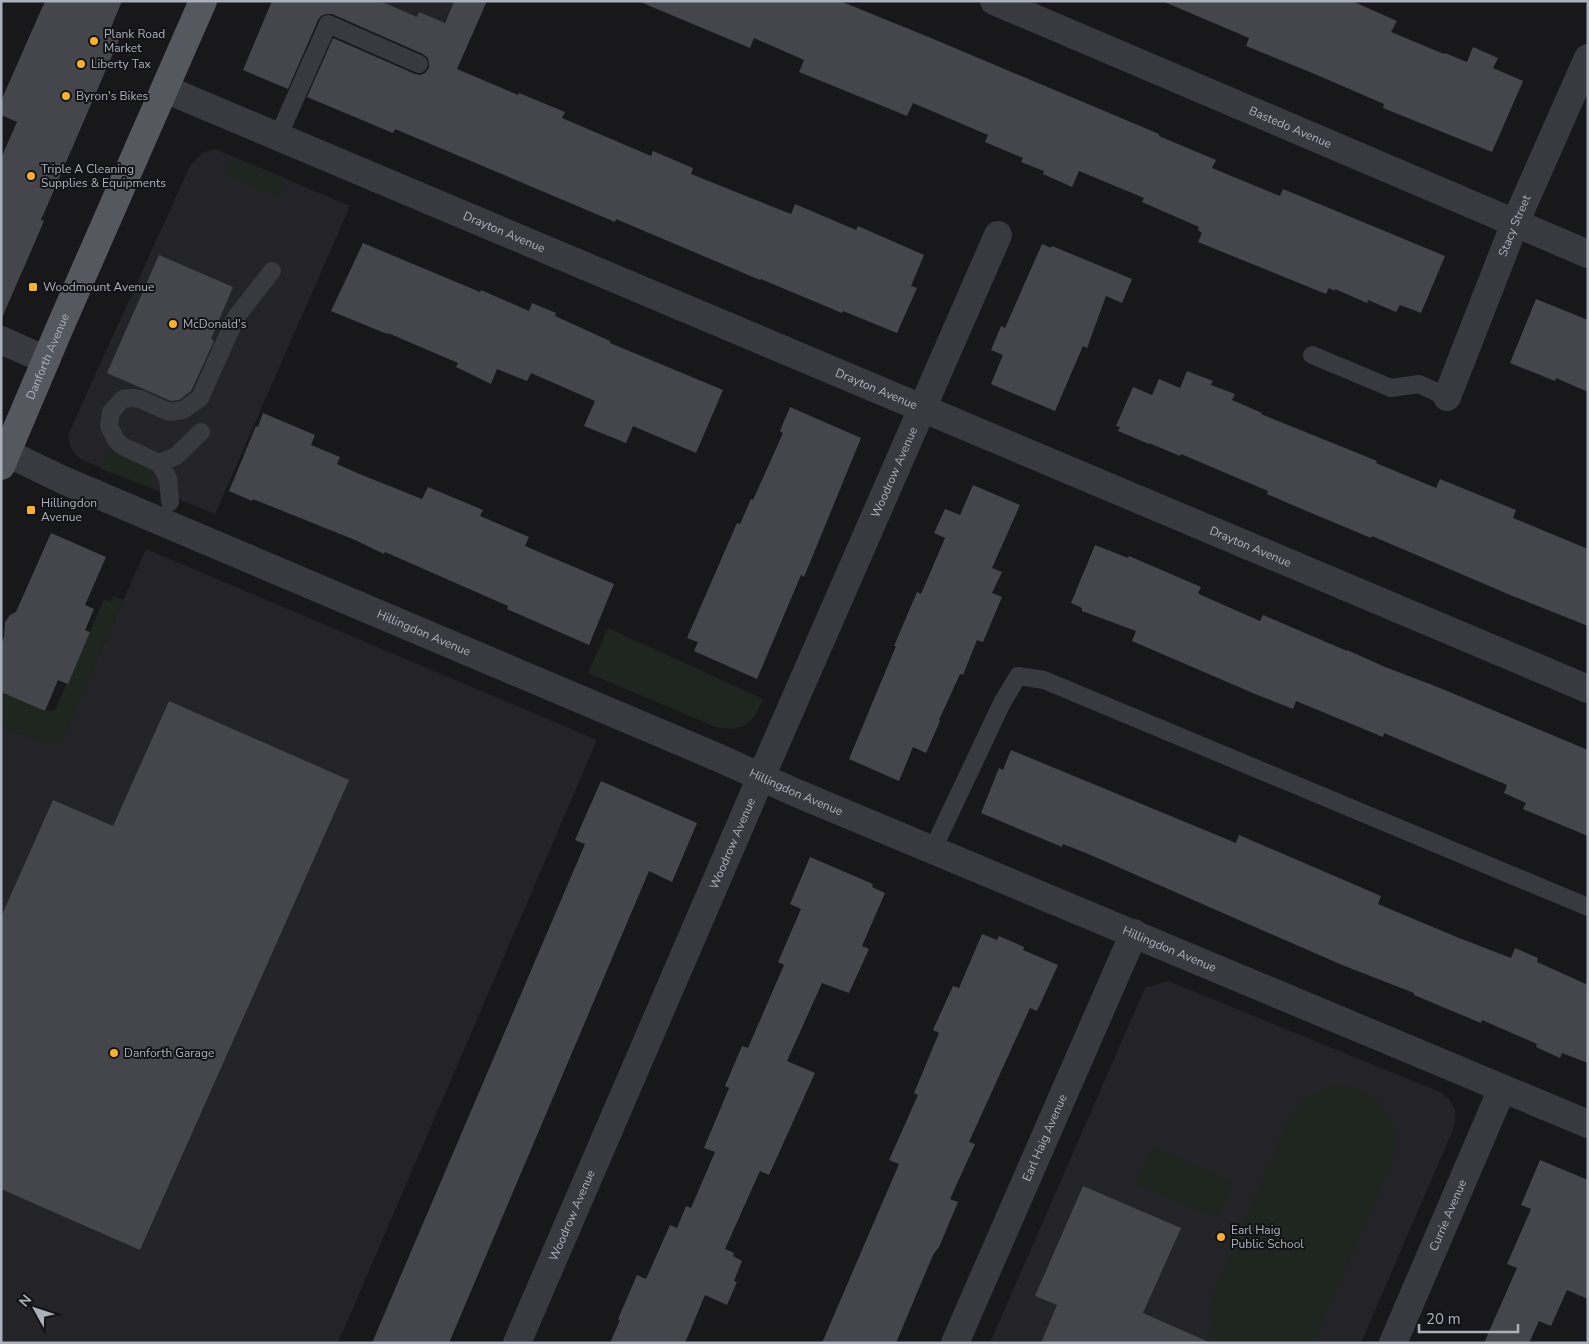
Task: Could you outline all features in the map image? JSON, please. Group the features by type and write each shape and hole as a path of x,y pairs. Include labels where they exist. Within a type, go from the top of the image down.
{"main road":[{"name":"Danforth Avenue","path":"4,460 203,1"}],"street":[{"name":"Bastedo Avenue","path":"994,1 1588,254"},
{"name":"Stacy Street","path":"1447,397 1515,223 1588,58"},
{"name":"Drayton Avenue","path":"165,89 1588,689"},
{"name":"Woodrow Avenue","path":"517,1343 761,777 998,235"},
{"path":"1,340 46,360"},
{"name":"Hillingdon Avenue","path":"4,460 63,480 761,777 1588,1124"},
{"name":"Earl Haig Avenue","path":"955,1343 1134,933"},
{"name":"Currie Avenue","path":"1393,1343 1502,1089"}],"lane":[{"path":"278,137 328,24 419,64"},
{"path":"170,502 168,478 159,463 122,446 116,440 109,426 111,412 123,399 140,399 169,412 183,410 200,398 236,317 272,271"},
{"path":"1312,355 1391,388 1419,384 1447,397"},
{"path":"159,463 176,456 201,432"},
{"path":"933,849 1002,702 1018,676 1044,680 1588,907"}],"shaded area":[{"path":"320,1 454,1 430,52"},
{"path":"215,149 350,206 215,514 82,460 70,446 68,435 190,166 202,153"},
{"path":"235,158 285,178 278,197 224,174 230,162"},
{"path":"110,449 143,463 154,477 154,489 101,469"},
{"path":"146,549 597,740 338,1343 1,1343 1,725 47,745 61,741"},
{"path":"114,596 123,600 61,742 47,745 1,725 1,692 45,711 55,710 104,599 110,602"},
{"path":"608,628 763,699 759,708 751,721 746,725 734,728 716,727 588,673"},
{"name":"Earl Haig Public School","path":"1168,981 1440,1092 1449,1099 1455,1110 1455,1122 1452,1132 1361,1343 990,1343 1145,988"},
{"path":"1334,1085 1353,1087 1376,1098 1395,1128 1394,1157 1313,1343 1216,1343 1208,1312 1218,1281 1283,1132 1294,1109 1309,1095"},
{"path":"1152,1146 1235,1182 1218,1219 1135,1184"}],"building":[{"path":"45,1 122,1 110,30 121,35 41,220 44,221 1,320 1,158 17,122 1,115 1,101"},
{"path":"272,1 380,1 417,17 419,12 445,23 454,1 487,1 457,69 518,95 519,93 565,112 562,118 651,156 653,151 693,168 691,174 791,214 795,204 856,230 858,226 924,255 911,286 917,288 897,333 760,280 616,219 615,222 395,129 393,133 307,97 333,38 415,74 425,73 429,68 428,58 423,54 332,14 321,16 318,20 288,89 243,70"},
{"path":"638,1 840,1 1159,134 1159,136 1216,160 1212,168 1280,196 1283,189 1445,256 1421,313 1400,305 1396,312 1368,300 1367,303 1335,289 1335,291 1329,288 1326,294 1198,242 1202,233 1198,230 1199,227 1142,202 1144,198 1079,171 1072,187 1043,174 1044,171 1021,162 1023,158 985,142 988,135 913,103 907,116 799,72 804,60 754,38 750,48"},
{"path":"1162,1 1352,1 1397,21 1391,32 1467,62 1473,47 1498,58 1493,68 1523,81 1492,152 1383,108 1384,104 1246,46 1249,38"},
{"path":"363,243 529,311 532,303 556,313 555,316 610,341 610,343 723,390 696,453 633,426 626,443 584,426 595,401 531,373 527,381 497,369 491,384 456,367 458,363 331,311"},
{"path":"1042,244 1051,248 1052,246 1132,279 1122,303 1106,296 1087,348 1083,346 1055,411 991,384 1003,355 991,350 1001,326 1005,328"},
{"name":"McDonald's","path":"159,255 233,287 211,339 214,341 191,391 179,400 171,401 107,373"},
{"path":"1536,299 1588,320 1588,392 1556,378 1555,381 1510,363"},
{"path":"1187,371 1213,381 1211,385 1235,394 1232,400 1261,414 1377,461 1376,463 1436,488 1440,479 1516,510 1513,518 1588,549 1588,626 1290,504 1267,494 1268,491 1181,454 1180,456 1118,431 1120,427 1116,426 1133,387 1152,395 1159,379 1180,388"},
{"path":"790,407 861,438 804,577 801,575 757,679 694,651 698,642 687,638 737,523 740,524 751,499 753,500 783,433 780,431"},
{"path":"263,413 315,435 311,445 340,457 337,464 422,499 428,487 483,510 480,516 529,537 525,546 614,584 589,645 507,609 508,606 385,552 384,554 355,540 229,491"},
{"path":"973,485 1020,505 992,568 1002,572 992,593 1002,597 983,642 977,640 963,675 960,674 926,753 913,747 899,781 849,759 917,592 921,594 945,538 934,533 945,509 960,515"},
{"path":"51,533 106,557 85,605 94,609 85,630 90,632 68,684 58,680 45,711 1,692 1,644 4,637 5,622 10,615 16,612"},
{"path":"1095,545 1128,558 1129,556 1201,587 1198,593 1201,595 1260,621 1263,615 1588,750 1588,836 1523,809 1526,803 1504,793 1507,785 1384,733 1383,737 1296,701 1293,709 1132,641 1136,631 1082,611 1082,608 1071,603"},
{"name":"Danforth Garage","path":"169,701 349,780 140,1250 1,1189 1,917 53,800 113,826"},
{"path":"1011,750 1236,843 1239,835 1381,896 1378,904 1511,958 1515,948 1538,958 1537,962 1588,985 1588,1063 1562,1053 1560,1058 1536,1047 1537,1044 1482,1020 1481,1023 1414,995 1414,993 1342,965 1086,853 1063,844 1062,847 981,813 999,768 1003,770"},
{"path":"601,781 697,823 672,882 649,871 449,1343 372,1343 585,844 575,840"},
{"path":"810,857 873,884 872,887 885,893 862,946 869,949 849,993 822,983 787,1061 815,1073 769,1175 760,1171 725,1249 734,1253 733,1256 742,1261 734,1281 737,1282 727,1305 705,1295 685,1343 610,1343 637,1275 646,1279 670,1225 677,1228 686,1206 691,1208 715,1152 704,1148 729,1088 725,1086 742,1046 748,1048 784,965 778,962 801,909 790,904"},
{"path":"982,934 997,940 999,936 1024,947 1023,950 1058,965 1037,1011 1030,1008 969,1142 975,1144 950,1199 958,1202 939,1247 933,1255 896,1343 822,1343 899,1164 889,1160 918,1095 914,1093 939,1033 933,1030 953,986 959,988"},
{"path":"1540,1160 1588,1180 1588,1299 1567,1290 1551,1326 1539,1321 1529,1343 1484,1343 1517,1268 1507,1264 1531,1209 1521,1205"},
{"path":"1083,1186 1181,1228 1143,1313 1211,1343 1041,1343 1057,1305 1035,1296"}],"place":[{"name":"Plank Road Market","path":"94,41"},
{"name":"Liberty Tax","path":"81,64"},
{"name":"Byron's Bikes","path":"66,96"},
{"name":"Triple A Cleaning Supplies & Equipments","path":"31,176"},
{"name":"Woodmount Avenue","path":"33,287"},
{"name":"McDonald's","path":"173,324"},
{"name":"Hillingdon Avenue","path":"31,510"},
{"name":"Danforth Garage","path":"114,1053"},
{"name":"Earl Haig Public School","path":"1221,1237"}]}
